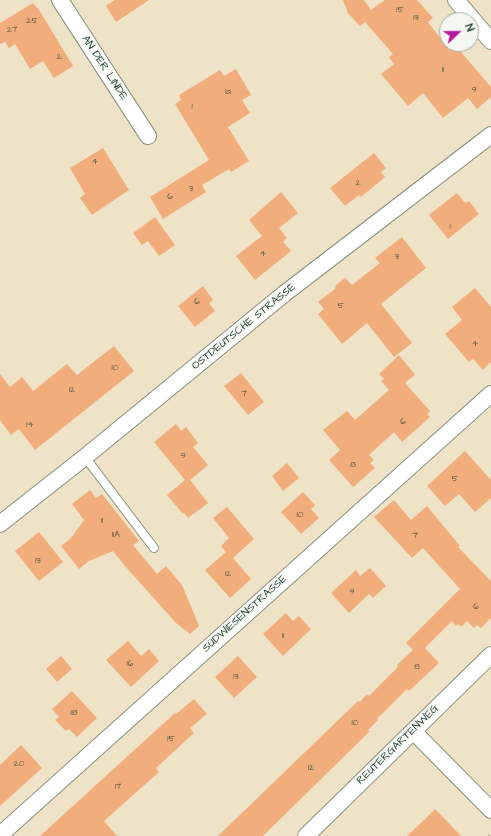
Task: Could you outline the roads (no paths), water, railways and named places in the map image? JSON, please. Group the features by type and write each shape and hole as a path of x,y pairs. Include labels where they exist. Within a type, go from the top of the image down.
{"street":[{"name":"AN DER LINDE","path":"60,0 148,136"},
{"path":"456,0 491,41"},
{"name":"OSTDEUTSCHE STRASSE","path":"0,524 85,457 284,294 491,135"},
{"name":"SÜDWIESENSTRASSE","path":"0,835 491,394"},
{"name":"REUTERGARTENWEG","path":"306,836 491,655"},
{"path":"413,731 491,810"}],"lane":[{"path":"85,457 154,548"}]}
